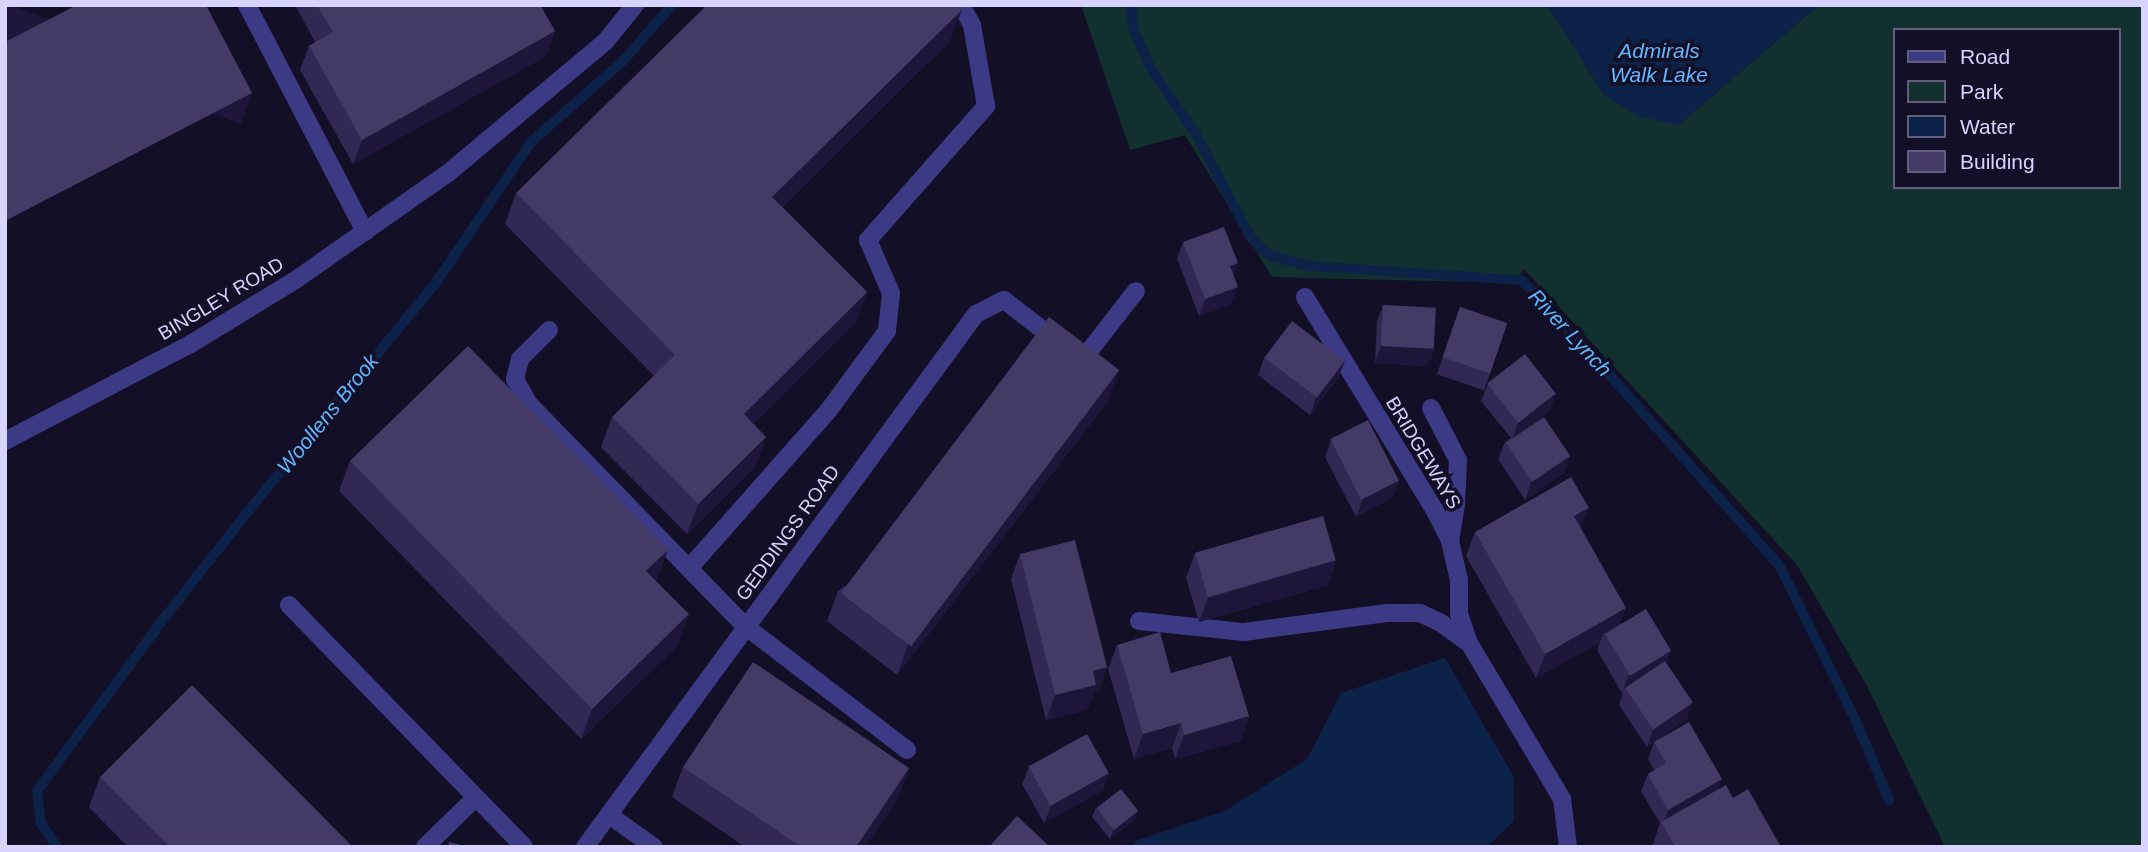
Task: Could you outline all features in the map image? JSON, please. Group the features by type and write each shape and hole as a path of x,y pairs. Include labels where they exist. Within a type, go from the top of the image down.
{"street":[{"path":"247,5 365,232"},
{"name":"BINGLEY ROAD","path":"5,441 189,345 294,281 365,232 447,174 605,42 635,5"},
{"path":"690,567 828,411 887,331 891,293 868,240 986,106 972,25 961,5"},
{"name":"GEDDINGS ROAD","path":"584,847 976,314 1004,300 1083,359 1136,291"},
{"name":"BRIDGEWAYS","path":"1305,297 1434,509 1450,541 1460,580 1459,614 1469,643"},
{"path":"549,330 520,359 515,379 529,404 746,626 769,647 907,750"},
{"path":"1431,408 1458,460 1456,504 1450,541"},
{"path":"289,606 524,847"},
{"path":"1139,621 1244,632 1387,613 1420,613 1441,623 1469,643 1562,799 1568,847"},
{"path":"425,847 476,797"},
{"path":"609,815 654,847"}],"green space":[{"path":"1081,5 1547,5 1605,96 1678,125 1819,5 2143,5 2143,847 1945,847 1866,684 1797,565 1524,269 1514,283 1272,277 1185,135 1130,150"}],"water":[{"name":"Admirals Walk Lake","path":"1547,5 1819,5 1678,125 1638,116 1605,96"},
{"path":"1445,658 1514,777 1514,821 1487,847 1130,847 1138,840 1225,811 1307,759 1341,693"}],"building":[{"path":"77,5 206,5 252,93 5,221 5,42"},
{"path":"317,5 540,5 555,31 362,140 309,46 333,32"},
{"path":"707,5 957,5 962,10 772,197 867,292 744,414 766,437 698,504 612,417 675,355 516,193"},
{"path":"1224,227 1238,263 1230,266 1238,287 1205,299 1183,242"},
{"path":"1383,305 1436,308 1434,349 1381,346"},
{"path":"1460,307 1507,323 1490,373 1443,357"},
{"path":"1049,317 1119,370 911,646 841,593"},
{"path":"1292,321 1345,361 1317,397 1264,358"},
{"path":"468,346 668,550 646,571 689,614 592,709 350,461"},
{"path":"1525,354 1556,393 1518,423 1487,384"},
{"path":"1544,417 1570,456 1532,482 1506,443"},
{"path":"1368,420 1399,481 1361,500 1331,439"},
{"path":"1571,477 1589,508 1574,516 1626,608 1545,654 1475,532"},
{"path":"1323,516 1336,560 1208,597 1195,553"},
{"path":"1075,540 1107,667 1093,671 1096,685 1055,695 1020,554"},
{"path":"1646,609 1671,651 1630,676 1605,634"},
{"path":"1160,632 1171,673 1231,656 1249,716 1184,735 1181,723 1143,734 1117,645"},
{"path":"1665,661 1693,702 1653,729 1625,688"},
{"path":"753,662 909,768 856,847 801,847 683,767"},
{"path":"192,685 353,847 170,847 100,777"},
{"path":"1689,722 1722,779 1668,810 1648,774 1666,763 1654,742"},
{"path":"1087,734 1109,773 1050,806 1028,766"},
{"path":"1726,785 1733,798 1748,789 1781,847 1675,847 1661,822"},
{"path":"1121,789 1138,811 1114,830 1097,808"},
{"path":"1017,816 1049,846 989,847"},
{"path":"449,842 469,847 448,847"}],"waterway":[{"name":"Woollens Brook","path":"57,847 41,823 37,791 162,621 245,515 435,284 531,142 623,61 672,5"},
{"name":"River Lynch","path":"1131,5 1133,28 1151,69 1195,133 1251,238 1269,255 1308,266 1521,280 1549,307 1779,565 1856,721 1889,800"}]}
